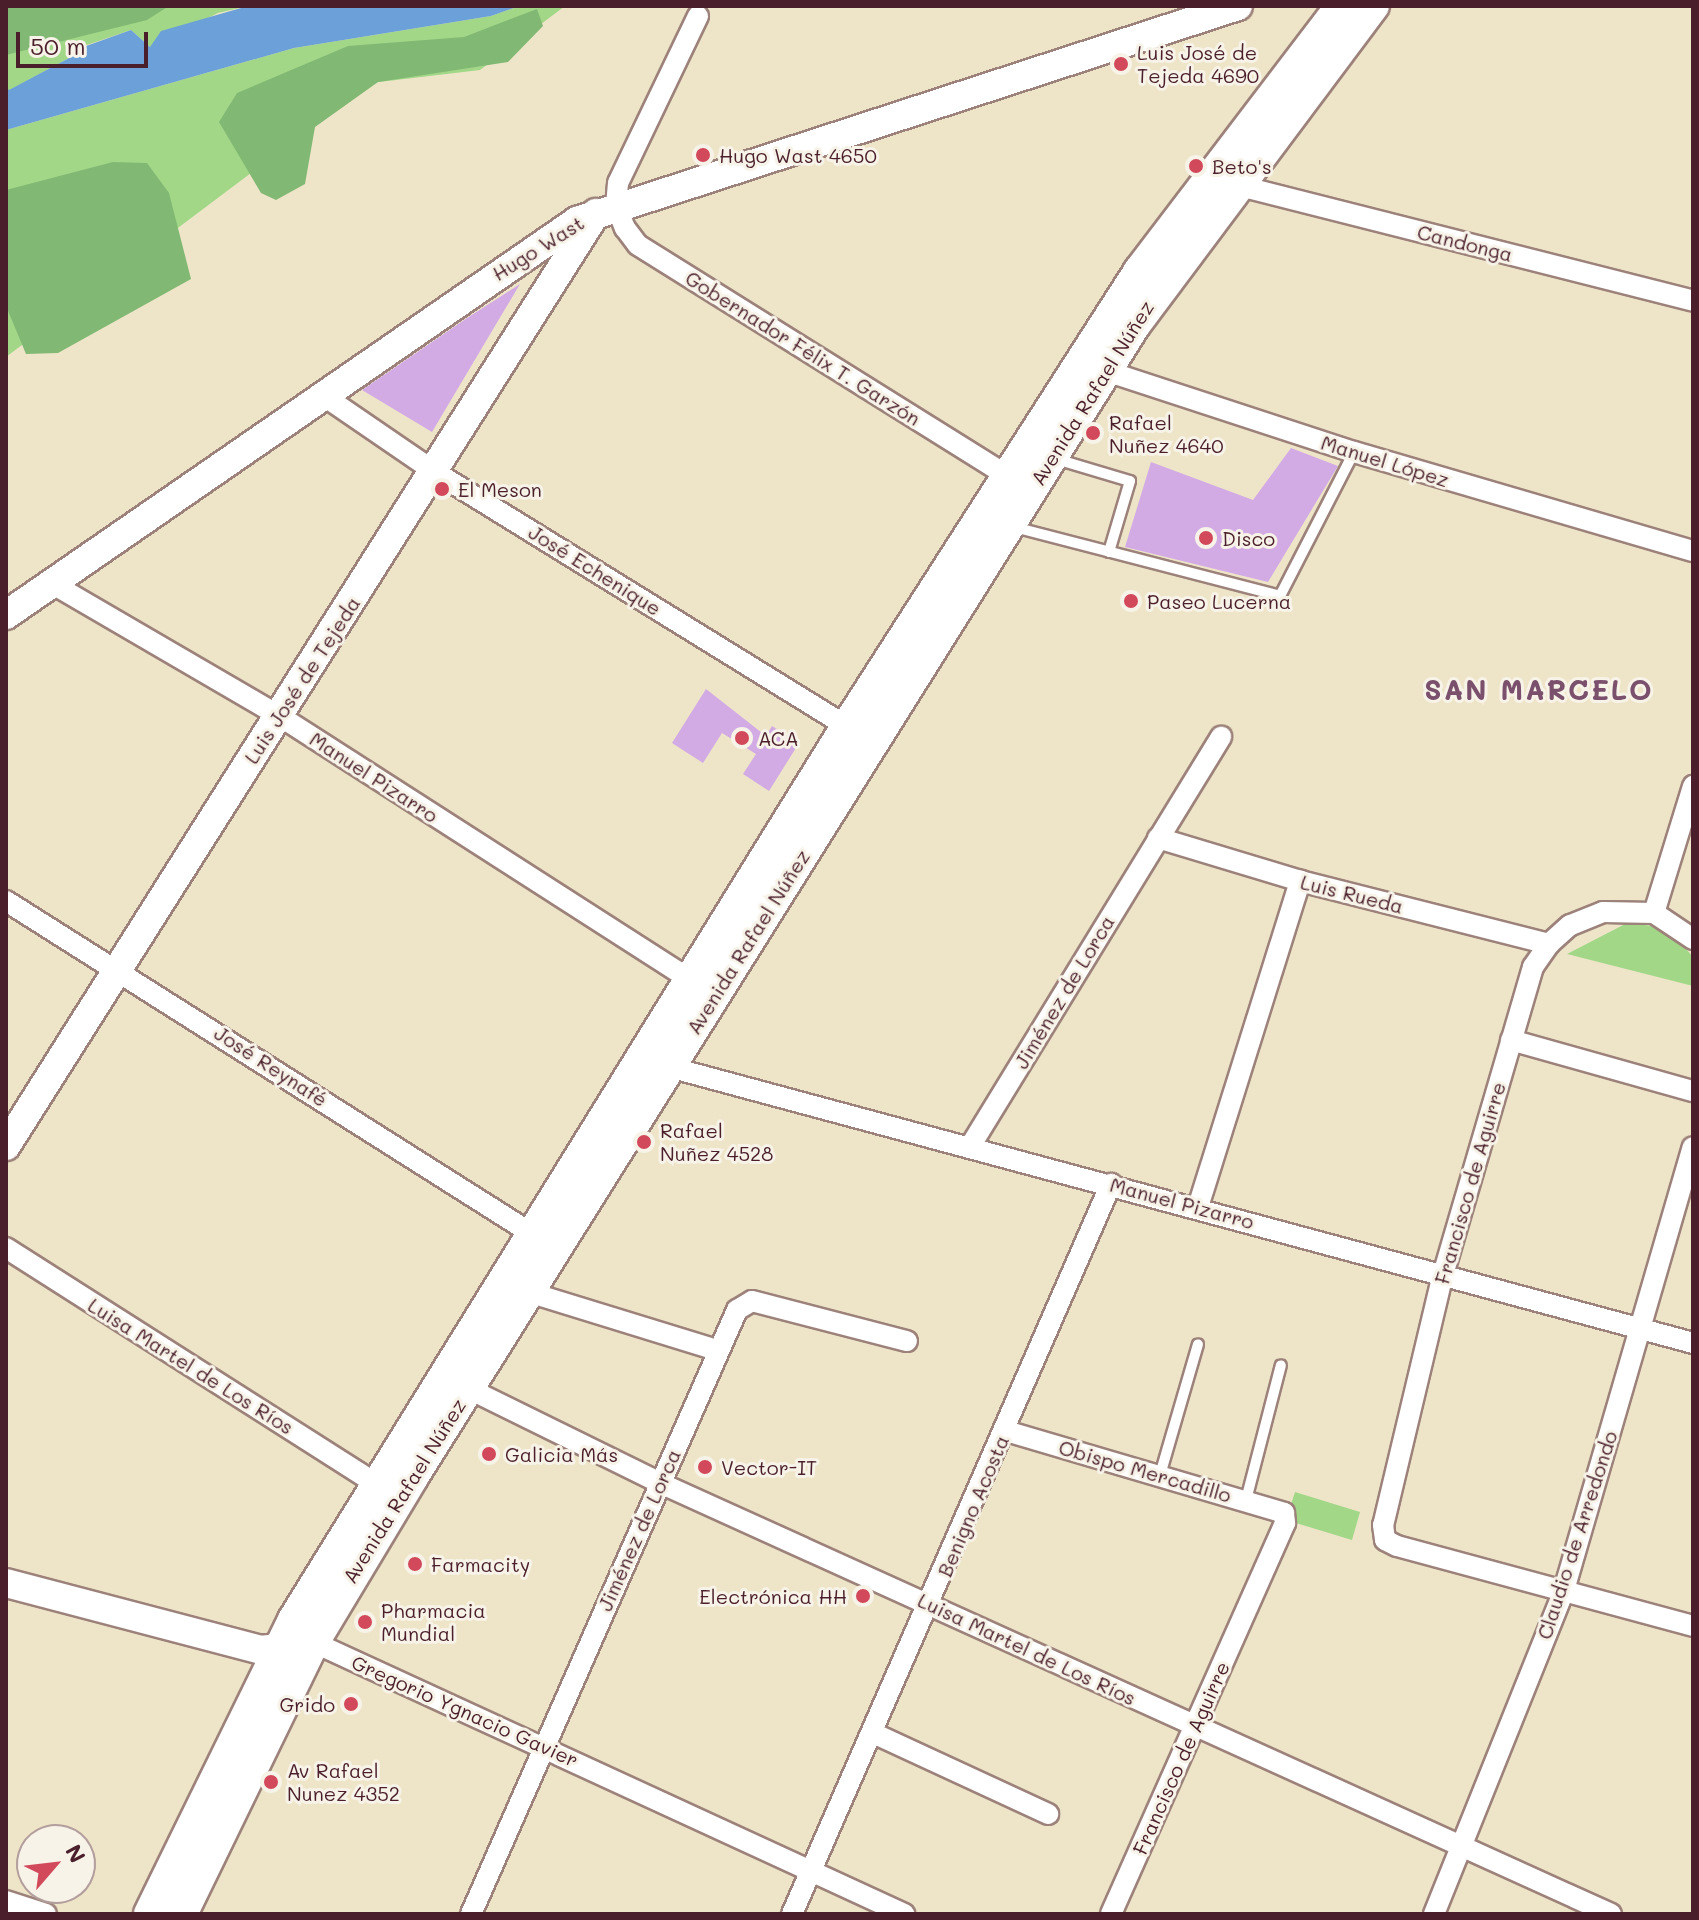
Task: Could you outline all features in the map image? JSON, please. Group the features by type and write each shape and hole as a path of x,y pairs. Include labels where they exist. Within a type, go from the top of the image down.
{"main road":[{"name":"Hugo Wast","path":"6,615 552,236 606,209 1238,6"},
{"name":"Avenida Rafael Núñez","path":"189,1911 313,1642 457,1384 534,1235 691,980 1008,525 1051,458 1093,365 1169,230 1342,6"},
{"name":"Avenida Rafael Núñez","path":"150,1914 277,1651 377,1484 528,1292 669,1067 1006,475 1163,280 1373,6"},
{"name":"Luis José de Tejeda","path":"6,1146 278,715 606,209"},
{"path":"6,1583 277,1651 313,1642"}],"street":[{"name":"Luis José de Tejeda","path":"606,209 632,148 698,16"},
{"name":"Candonga","path":"1236,185 1693,301"},
{"name":"Gobernador Félix T. Garzón","path":"606,209 638,245 1006,475"},
{"name":"Manuel López","path":"1093,365 1354,452 1693,551"},
{"name":"José Echenique","path":"321,394 435,472 860,734"},
{"name":"Manuel Pizarro","path":"51,583 278,715 691,980"},
{"name":"Jiménez de Lorca","path":"971,1145 1221,737"},
{"path":"1693,786 1654,913 1693,939"},
{"name":"Luis Rueda","path":"1158,838 1300,881 1549,944"},
{"path":"1198,1207 1300,881"},
{"name":"José Reynafé","path":"6,901 117,967 534,1235"},
{"name":"Francisco de Aguirre","path":"1564,1590 1385,1540 1383,1525 1443,1274 1533,967 1549,944 1588,916 1635,910 1654,913"},
{"path":"1511,1040 1693,1091"},
{"name":"Manuel Pizarro","path":"669,1067 971,1145 1693,1343"},
{"name":"Claudio de Arredondo","path":"1434,1914 1463,1849 1564,1590 1693,1147"},
{"name":"Benigno Acosta","path":"792,1914 931,1603 1111,1184"},
{"name":"Luisa Martel de Los Ríos","path":"6,1248 377,1484"},
{"path":"528,1292 717,1350"},
{"name":"Jiménez de Lorca","path":"471,1914 737,1310 752,1301 907,1341"},
{"name":"Luisa Martel de Los Ríos","path":"457,1384 660,1483 931,1603 1195,1727 1611,1914"},
{"name":"Obispo Mercadillo","path":"1006,1431 1284,1513"},
{"name":"Francisco de Aguirre","path":"1111,1914 1285,1523 1284,1513"},
{"path":"1564,1590 1693,1626"},
{"name":"Gregorio Ygnacio Gavier","path":"313,1642 904,1914"},
{"path":"873,1733 1048,1814"},
{"path":"6,1901 46,1914"}],"lane":[{"path":"1008,525 1280,596 1354,452"},
{"path":"1051,458 1130,481 1109,552"},
{"path":"1160,1475 1198,1344"},
{"path":"1246,1500 1281,1365"}],"green space":[{"path":"6,6 248,6 218,13 150,47 131,30 72,50 71,57 8,91"},
{"path":"6,6 169,6 147,20 6,55"},
{"path":"519,6 565,6 480,70 371,83 6,357 6,130 294,48 491,16"},
{"path":"537,9 543,26 508,62 378,82 315,127 305,184 276,200 261,193 219,122 237,93 348,46 464,37"},
{"path":"113,162 147,163 169,193 191,279 58,353 26,354 6,306 6,190"},
{"path":"1629,922 1662,928 1680,942 1693,957 1693,986 1567,954"},
{"path":"1295,1492 1360,1512 1352,1540 1286,1520"}],"water":[{"path":"248,6 519,6 491,16 294,48 6,130 6,87 9,90 71,57 72,51 131,30 150,47 161,31"}],"building":[{"path":"520,284 432,432 362,390 467,318"},
{"path":"1291,448 1338,466 1268,582 1125,547 1151,462 1253,500"},
{"path":"706,689 766,736 772,726 799,743 769,791 743,774 756,754 722,733 703,763 672,743"}],"place":[{"name":"Luis José de Tejeda 4690","path":"1121,64"},
{"name":"Hugo Wast 4650","path":"703,155"},
{"name":"Beto's","path":"1196,166"},
{"name":"Rafael Nuñez 4640","path":"1093,433"},
{"name":"El Meson","path":"442,489"},
{"name":"Disco","path":"1206,538"},
{"name":"Paseo Lucerna","path":"1131,601"},
{"name":"ACA","path":"742,738"},
{"name":"Rafael Nuñez 4528","path":"644,1142"},
{"name":"Galicia Más","path":"489,1454"},
{"name":"Vector-IT","path":"705,1467"},
{"name":"Farmacity","path":"415,1564"},
{"name":"Electrónica HH","path":"863,1596"},
{"name":"Pharmacia Mundial","path":"365,1622"},
{"name":"Grido","path":"351,1704"},
{"name":"Av Rafael Nunez 4352","path":"271,1782"}],"district":[{"name":"SAN MARCELO","path":"1539,689"}]}
